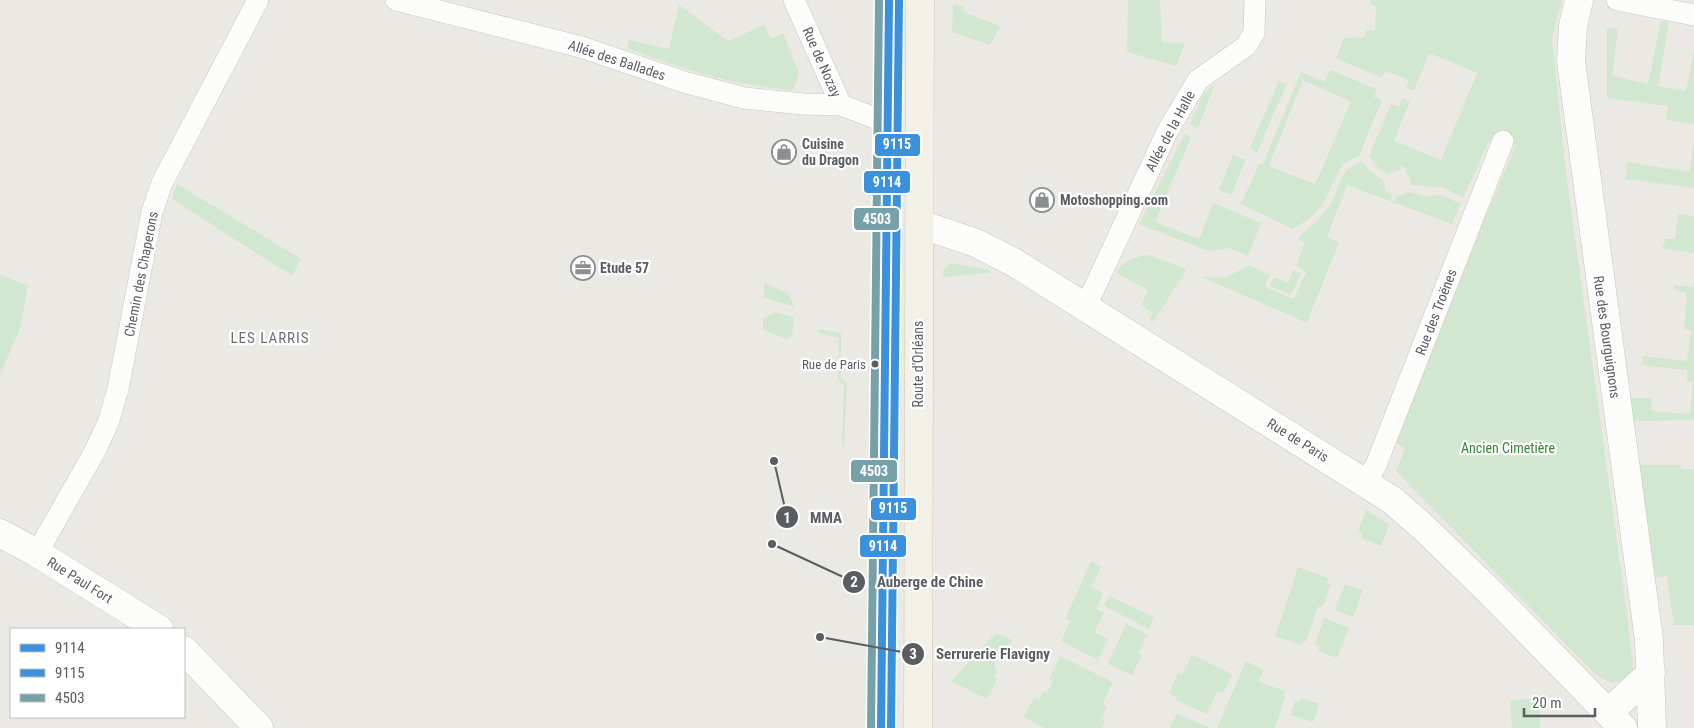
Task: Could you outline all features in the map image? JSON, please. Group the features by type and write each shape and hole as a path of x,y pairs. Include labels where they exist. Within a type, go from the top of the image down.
{"main road":[{"path":"881,728 889,0"},
{"name":"Route d'Orléans","path":"918,728 920,0"}],"street":[{"name":"Chemin des Chaperons","path":"37,553 95,452 108,423 118,389 152,212 162,182 258,0"},
{"name":"Allée des Ballades","path":"396,0 581,47 684,82 744,98 803,104 841,105"},
{"name":"Rue de Nozay","path":"794,0 841,105 888,123"},
{"name":"Allée de la Halle","path":"1086,306 1168,130 1198,80 1246,46 1254,33 1254,0"},
{"name":"Rue des Bourguignons","path":"1579,0 1572,26 1571,61 1649,640 1652,728"},
{"path":"1617,0 1694,15"},
{"name":"Rue des Troënes","path":"1366,482 1372,474 1503,141"},
{"name":"Rue de Paris","path":"920,224 976,243 1015,263 1392,500 1423,527 1616,720"},
{"name":"Rue Paul Fort","path":"0,533 37,553 157,628"},
{"path":"185,651 259,728"},
{"path":"1616,720 1651,674"}],"green space":[{"path":"1128,0 1160,0 1162,42 1185,43 1176,66 1127,52"},
{"name":"Ancien Cimetière","path":"1370,0 1562,0 1552,39 1566,173 1627,613 1634,675 1628,679 1611,683 1595,674 1396,471 1405,448 1396,443 1484,220 1516,145 1491,137 1463,198 1444,188 1411,185 1410,178 1405,172 1406,168 1401,166 1400,170 1387,174 1379,169 1369,156 1391,104 1399,107 1402,98 1410,101 1394,141 1441,160 1477,73 1429,53 1414,91 1406,88 1409,80 1385,71 1382,78 1336,58 1344,38 1365,37 1366,30 1375,30 1376,6 1370,5"},
{"path":"679,5 728,41 764,25 771,39 783,33 799,73 793,90 770,88 708,75 627,48 629,40 669,49"},
{"path":"953,5 963,6 964,12 1000,26 990,45 952,32"},
{"path":"1661,21 1669,22 1658,86 1686,91 1694,51 1694,124 1666,120 1668,106 1607,98 1607,28 1618,29 1612,76 1648,84"},
{"path":"1330,70 1377,89 1374,97 1382,100 1359,156 1343,164 1320,207 1314,214 1293,229 1241,204 1259,164 1263,164 1301,72 1324,82","holes":["1303,80 1351,102 1315,184 1269,166"]},
{"path":"1279,81 1287,84 1257,152 1250,148"},
{"path":"1215,84 1198,128 1190,124 1204,93"},
{"path":"1185,134 1191,137 1155,222 1199,239 1213,203 1261,223 1248,256 1230,248 1208,251 1139,224"},
{"path":"1694,142 1694,188 1626,179 1627,162 1689,172"},
{"path":"1233,155 1246,160 1231,195 1219,190"},
{"path":"1362,161 1371,172 1384,181 1385,190 1392,196 1391,200 1395,201 1396,197 1408,192 1427,196 1442,195 1461,204 1452,224 1347,185 1327,237 1339,242 1307,323 1202,277 1225,278 1249,265 1270,275 1265,287 1294,299 1306,272 1296,266 1305,242 1299,240 1301,235 1319,219 1332,202 1340,181 1348,169"},
{"path":"177,184 301,259 292,276 172,199"},
{"path":"1678,214 1694,216 1694,253 1662,248 1666,239 1675,239"},
{"path":"1148,255 1187,269 1153,322 1149,319 1153,313 1141,305 1148,290 1116,273 1129,260"},
{"path":"951,263 989,270 991,273 943,277 943,270"},
{"path":"1293,270 1301,274 1291,295 1270,286 1274,277 1288,283"},
{"path":"0,274 28,286 20,328 0,375"},
{"path":"764,283 788,293 795,307 764,298"},
{"path":"1675,285 1694,287 1694,420 1634,421 1630,398 1652,398 1651,411 1690,414 1693,382 1687,381 1687,370 1642,365 1643,356 1687,361 1691,330 1684,329 1687,293 1674,290"},
{"path":"774,312 794,317 792,336 787,339 763,330 763,319"},
{"path":"820,329 841,333 841,378 847,383 844,448 842,444 844,385 838,380 839,338 817,332"},
{"path":"1638,465 1681,465 1681,469 1694,469 1694,625 1674,625 1667,576 1653,578"},
{"path":"1366,509 1389,525 1381,546 1361,538 1363,534 1358,532"},
{"path":"1091,561 1101,567 1091,587 1103,593 1096,609 1104,613 1095,632 1108,639 1098,660 1061,641 1070,621 1065,619"},
{"path":"1298,567 1328,578 1327,583 1331,584 1323,606 1318,607 1306,642 1303,641 1301,645 1275,636"},
{"path":"1345,584 1363,590 1353,617 1335,610"},
{"path":"1109,596 1154,617 1149,629 1104,606"},
{"path":"1324,618 1349,628 1337,658 1318,651 1320,646 1315,644"},
{"path":"1126,624 1147,634 1138,653 1142,655 1132,675 1108,664"},
{"path":"996,633 1012,640 1003,656 999,655 994,667 997,669 994,677 997,679 987,699 951,681"},
{"path":"1192,655 1232,674 1223,693 1217,691 1207,714 1176,700 1177,698 1169,693 1178,673 1182,675"},
{"path":"1060,656 1113,682 1103,704 1107,706 1101,719 1105,721 1101,728 1045,728 1024,717 1034,697 1039,699 1043,691 1047,693 1053,681 1049,679"},
{"path":"1246,661 1263,670 1259,682 1285,691 1283,696 1285,697 1275,728 1217,728"},
{"path":"1301,697 1319,704 1313,722 1291,715 1295,701 1299,702"},
{"path":"1539,699 1540,728 1512,728 1510,700"},
{"path":"1177,714 1211,728 1169,728"}],"transit line":[{"name":"4503","path":"871,728 879,0"},
{"name":"9114","path":"881,728 889,0"},
{"name":"9115","path":"891,728 899,0"}],"place":[{"name":"Cuisine du Dragon","path":"784,152"},
{"name":"Motoshopping.com","path":"1042,200"},
{"name":"Etude 57","path":"583,268"},
{"name":"Rue de Paris","path":"875,364"},
{"name":"MMA","path":"774,461"},
{"name":"Auberge de Chine","path":"772,544"},
{"name":"Serrurerie Flavigny","path":"820,637"}],"district":[{"name":"LES LARRIS","path":"270,338"}]}
